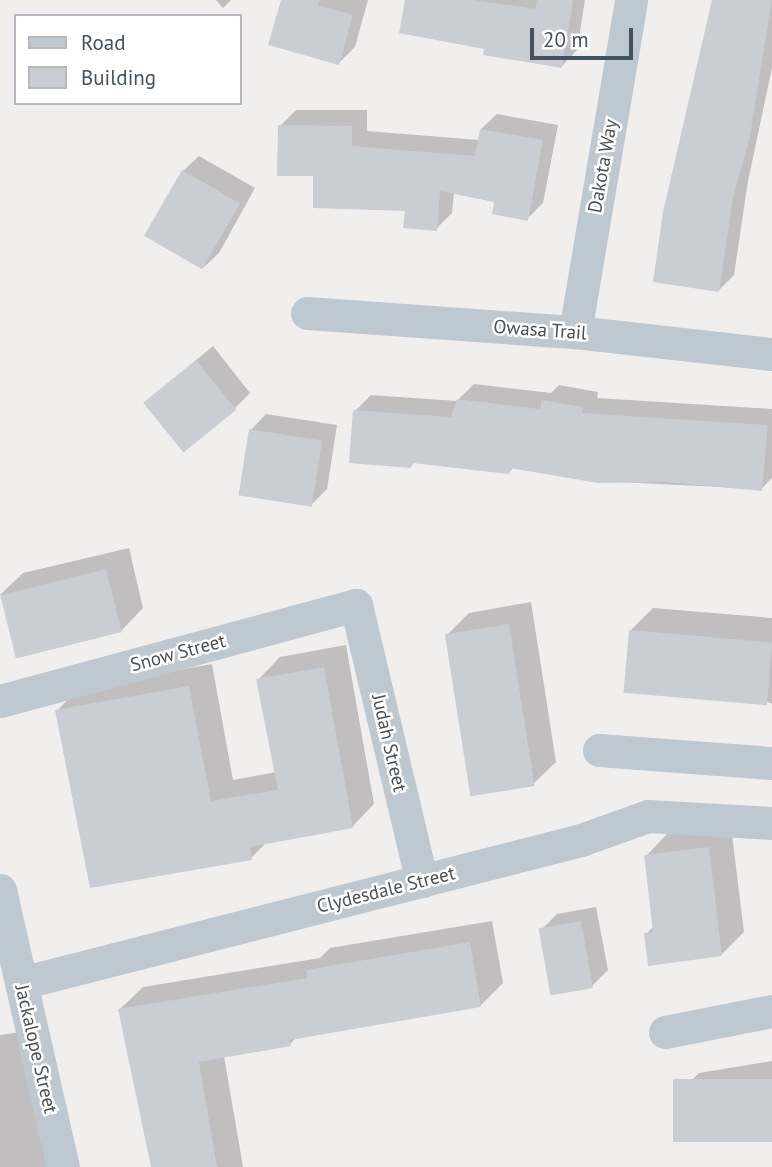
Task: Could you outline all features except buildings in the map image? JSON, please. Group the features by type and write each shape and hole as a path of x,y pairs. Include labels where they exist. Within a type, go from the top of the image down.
{"street":[{"name":"Dakota Way","path":"575,331 631,0"},
{"name":"Owasa Trail","path":"307,313 575,331 772,354"},
{"name":"Snow Street","path":"0,701 356,606"},
{"name":"Judah Street","path":"356,606 422,881"},
{"path":"599,750 772,763"},
{"name":"Clydesdale Street","path":"21,983 581,840 648,817 762,822"},
{"name":"Jackalope Street","path":"0,890 64,1167"},
{"path":"665,1032 772,1011"}]}
